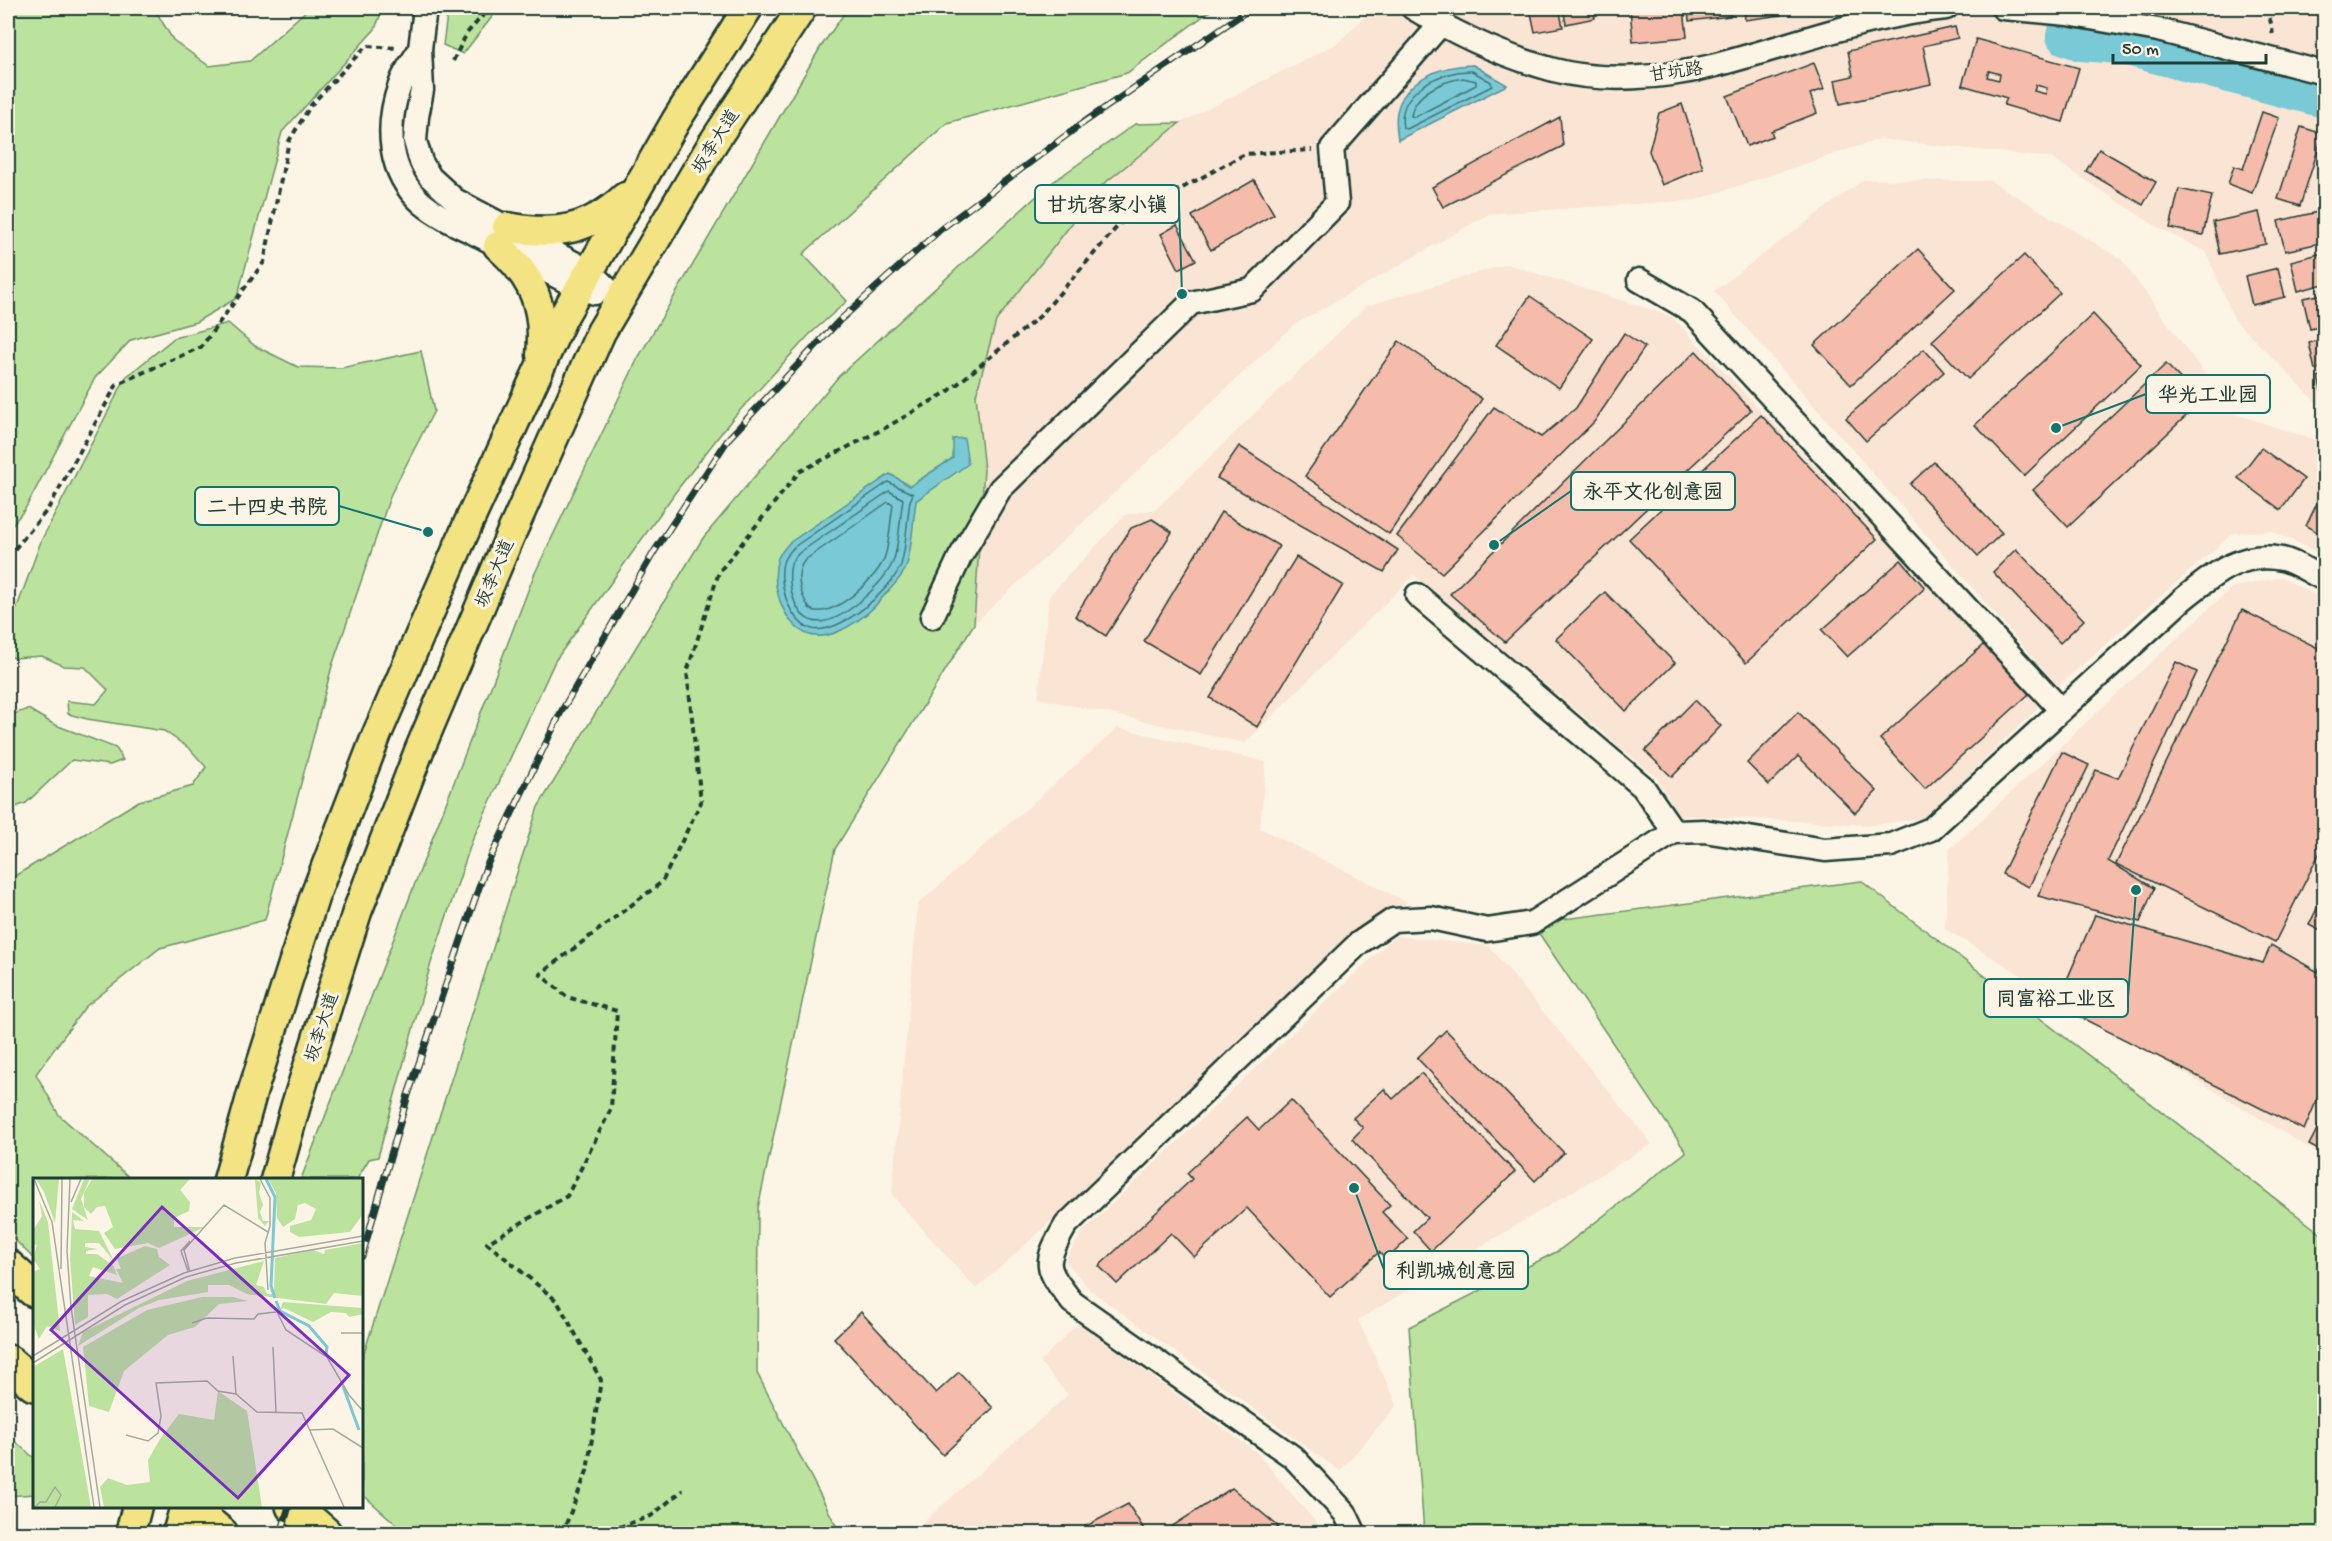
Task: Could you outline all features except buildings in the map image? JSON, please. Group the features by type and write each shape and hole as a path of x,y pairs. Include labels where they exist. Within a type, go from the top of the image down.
{"highway":[{"path":"8,1267 33,1289"},
{"path":"8,1362 33,1383"},
{"path":"189,1508 220,1533"},
{"path":"295,1508 326,1533"}],"main road":[{"path":"228,1178 253,1090 314,898 373,745 468,524 540,367 584,279 676,119 748,8"},
{"name":"坂李大道","path":"275,1178 357,912 419,750 510,536 601,333 713,143 802,8"},
{"path":"540,367 543,334 541,311 534,290 514,261 502,236 573,229 596,220 638,185"},
{"path":"129,1533 136,1508"},
{"path":"177,1533 185,1508"}],"street":[{"path":"425,8 420,49 422,90 415,141 420,162 442,190 502,236 619,300"},
{"name":"甘坑路","path":"1413,8 1485,44 1556,71 1625,78 1711,67 1911,11 1946,8"},
{"path":"2003,8 2068,14 2158,30 2325,73"},
{"path":"932,618 960,557 1000,489 1191,303 1252,290 1337,203 1332,148 1441,24"},
{"path":"1639,280 1692,311 2061,710"},
{"path":"1354,1533 1345,1513 1293,1457 1071,1302 1051,1275 1049,1253 1065,1225 1359,942 1393,920 1431,918 1487,930 1532,923 1674,832 1704,831 1825,850 1891,845 1931,829 2182,599 2220,570 2250,557 2283,559 2325,579"},
{"path":"1417,595 1643,787 1674,832"}],"path":[{"path":"222,8 232,13 256,8"},
{"path":"453,61 467,33 489,8"},
{"path":"2266,8 2272,26 2275,60"},
{"path":"8,557 48,508 117,384 201,347 264,262 289,141 312,105 366,46 420,49"},
{"path":"562,1533 587,1471 601,1380 557,1301 487,1243 567,1196 612,1109 617,1011 567,997 540,974 662,882 701,802 687,672 719,572 799,472 950,391 1040,316 1123,220 1245,154 1332,148"},
{"path":"599,1533 651,1516 683,1491"}],"shaded area":[{"path":"1373,8 2324,8 2324,410 2234,319 2206,252 2159,228 2051,158 1880,139 1695,200 1489,214 1294,325 974,624 984,470 976,395 996,321 1101,186 1180,123 1338,43"},
{"path":"1863,180 1991,181 2121,259 2233,413 2324,443 2324,556 2272,531 2233,533 2058,686 1714,291"},
{"path":"1507,264 1671,316 2042,704 1925,818 1871,825 1679,815 1655,776 1414,575 1245,743 1038,698 1049,596 1125,515 1156,509 1366,306"},
{"path":"2281,577 2324,600 2324,1157 1945,929 1949,850 2231,588"},
{"path":"1118,728 1266,762 1260,828 1407,902 976,1289 892,1195 918,904"},
{"path":"1395,936 1489,946 1652,1144 1358,1320 1397,1405 1340,1471 1090,1290 1065,1260 1083,1231"},
{"path":"1078,1323 1256,1452 1325,1533 910,1534 1068,1395 1040,1362"}],"green space":[{"path":"8,8 154,8 173,40 209,66 250,61 309,8 383,8 375,29 282,132 237,298 196,322 131,340 95,378 25,509 8,530"},
{"path":"448,8 499,8 463,54 443,45"},
{"path":"848,8 1214,8 1127,73 947,123 803,254 847,301 809,335 733,418 677,490 555,661 472,841 431,963 378,1157 369,1159 358,1178 301,1178 534,575 638,358 820,48"},
{"path":"1180,123 1101,186 996,321 976,395 984,470 974,624 835,849 758,1208 757,1373 840,1533 406,1533 363,1495 363,1356 538,807 703,538 839,376 1050,184 1135,124"},
{"path":"228,323 255,346 298,367 341,368 421,351 434,411 391,494 332,666 265,920 160,948 85,1007 36,1074 59,1115 130,1178 33,1178 33,1258 8,1233 8,880 139,801 193,786 206,767 190,749 164,731 68,714 67,701 96,704 108,690 85,667 64,666 42,656 14,658 8,655 8,612 16,610 41,541 126,377 174,338"},
{"path":"28,709 53,724 116,748 123,760 110,765 72,760 26,803 8,810 8,716"},
{"path":"1861,881 2324,1236 2324,1533 1424,1533 1409,1327 1558,1251 1686,1152 1532,923"},
{"path":"8,1435 33,1457 33,1494 8,1496"}],"water":[{"path":"1473,65 1507,85 1398,140 1397,112 1401,101 1416,83 1438,71"},
{"path":"964,438 968,464 916,501 907,565 896,583 868,613 838,632 817,636 798,629 785,612 777,590 778,558 789,543 890,474 910,486 953,458 953,439"}],"waterway":[{"path":"2065,36 2081,42 2120,45 2324,99"}],"railway":[{"path":"363,1252 408,1095 486,867 561,712 654,552 729,438 839,321 941,229 1080,125 1251,8"},
{"path":"281,1534 288,1508"}],"place":[{"name":"甘坑客家小镇","path":"1182,294"},
{"name":"华光工业园","path":"2056,428"},
{"name":"二十四史书院","path":"428,532"},
{"name":"永平文化创意园","path":"1494,545"},
{"name":"同富裕工业区","path":"2136,890"},
{"name":"利凯城创意园","path":"1354,1188"}]}
